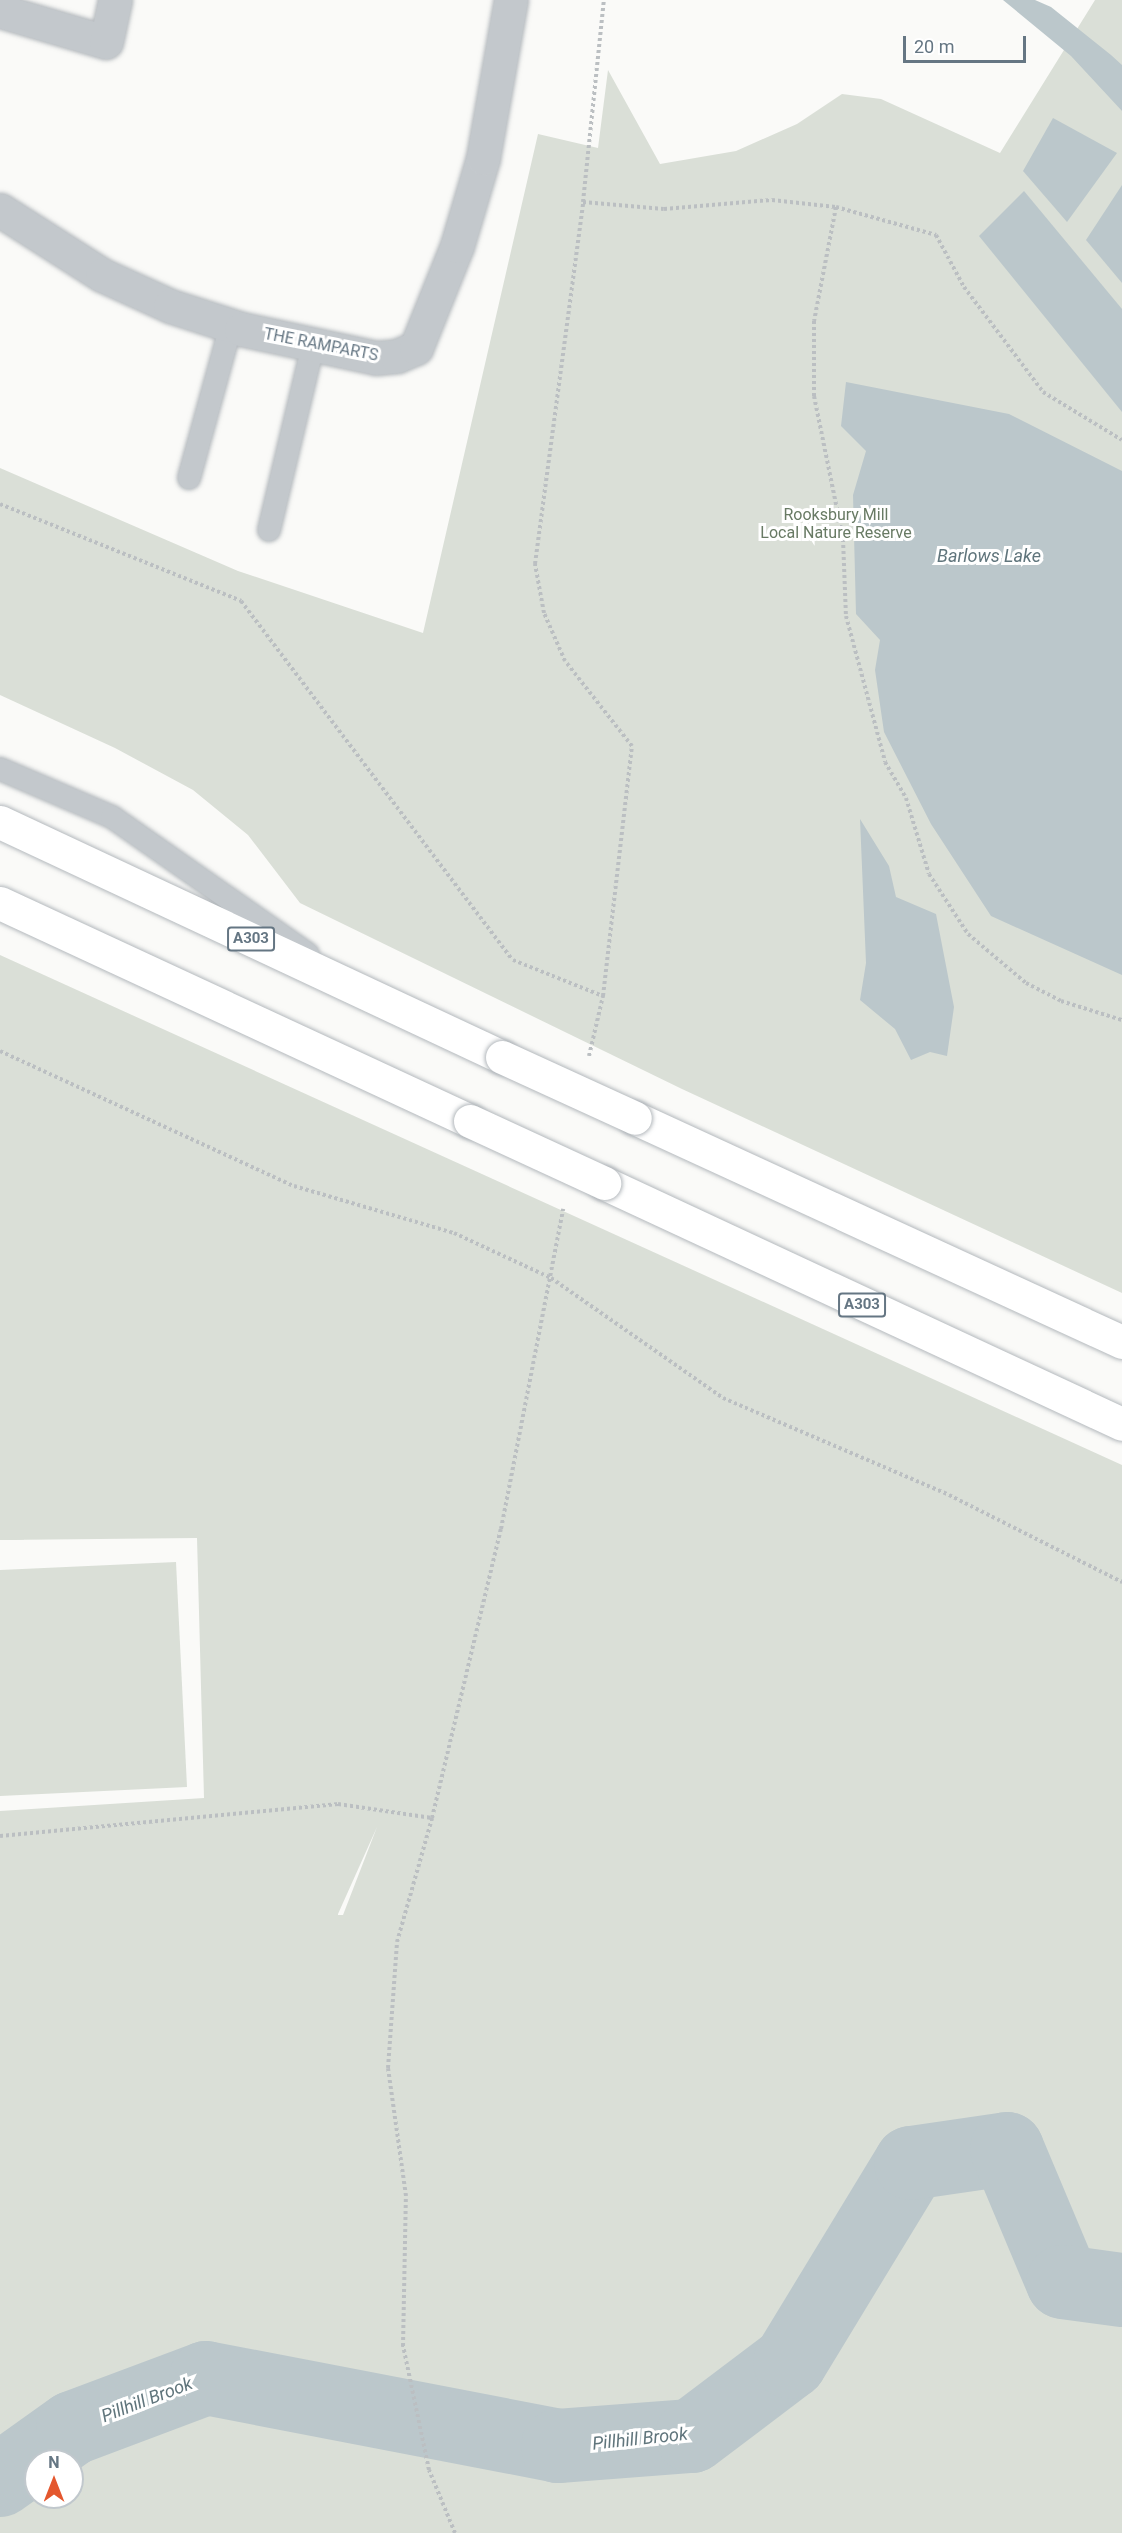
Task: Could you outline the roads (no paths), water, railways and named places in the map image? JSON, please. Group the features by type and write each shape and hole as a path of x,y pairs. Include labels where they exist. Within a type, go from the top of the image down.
{"highway":[{"name":"A303","path":"0,822 502,1057 1122,1342"},
{"name":"A303","path":"0,903 1122,1424"}],"street":[{"path":"0,11 106,42 115,0"},
{"name":"THE RAMPARTS","path":"0,210 102,275 170,306 231,326 313,345 375,358 397,356 416,348 457,246 483,158 511,0"}],"lane":[{"path":"189,478 231,326"},
{"path":"269,530 313,345"},
{"path":"0,769 112,817 354,987"}],"water":[{"path":"1003,0 1035,0 1051,7 1122,65 1122,111 1071,56"},
{"path":"1053,118 1117,153 1067,222 1023,171"},
{"path":"1122,185 1122,283 1086,240"},
{"path":"1024,191 1122,309 1122,412 979,236"},
{"name":"Barlows Lake","path":"846,382 1009,414 1122,471 1122,975 991,916 931,824 884,732 875,670 880,640 856,614 853,495 866,451 841,426"},
{"path":"860,819 889,866 896,897 936,914 954,1007 947,1056 930,1052 911,1060 895,1029 860,1000 866,963"}],"waterway":[{"name":"Pillhill Brook","path":"0,2480 73,2428 206,2378 558,2446 692,2436 790,2362 911,2163 1007,2149 1063,2282 1122,2290"}],"park label":[{"name":"Rooksbury Mill Local Nature Reserve","path":"836,524"}]}
